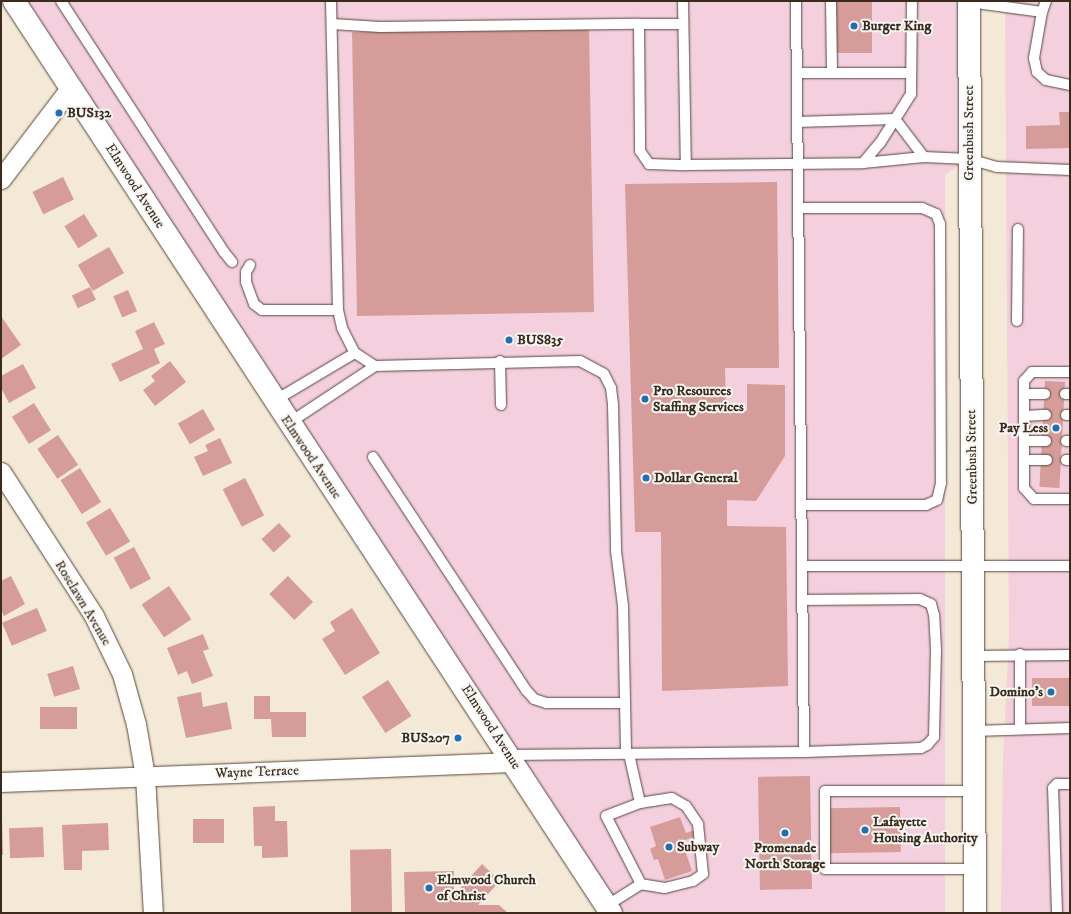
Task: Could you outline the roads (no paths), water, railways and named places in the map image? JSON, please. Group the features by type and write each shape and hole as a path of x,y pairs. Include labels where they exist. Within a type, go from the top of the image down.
{"main road":[{"name":"Elmwood Avenue","path":"14,1 274,402 511,758 608,909"},
{"name":"Greenbush Street","path":"969,2 975,913"}],"street":[{"path":"1,179 71,87"},
{"name":"Roselawn Avenue","path":"1,472 108,640 122,674 136,724 145,776 153,913"},
{"name":"Wayne Terrace","path":"1,782 511,758"}],"lane":[{"path":"61,1 224,252 232,262"},
{"path":"331,1 338,310 342,328 356,353 375,366"},
{"path":"683,1 686,165"},
{"path":"796,1 804,752"},
{"path":"831,1 832,73"},
{"path":"863,163 880,143 911,94 912,1"},
{"path":"1046,1 1042,12 1034,58 1037,72 1046,80 1070,85"},
{"path":"969,2 1042,12"},
{"path":"332,24 380,27 683,24"},
{"path":"639,24 640,152 649,164 798,165 863,163 924,157 969,159 997,167 1070,170"},
{"path":"797,73 911,73"},
{"path":"797,122 895,119"},
{"path":"895,119 924,157"},
{"path":"798,208 929,210 940,218 940,493 932,504 802,504"},
{"path":"1018,229 1018,321"},
{"path":"250,265 246,272 246,282 254,304 262,310 338,310"},
{"path":"274,402 356,353"},
{"path":"500,361 500,405"},
{"path":"289,423 375,366 500,361 580,361 604,374 611,388 616,551 623,606 625,703 628,754 640,803"},
{"path":"1070,372 1032,372 1024,381 1024,488 1034,499 1070,499"},
{"path":"1024,394 1045,394"},
{"path":"1024,416 1046,415"},
{"path":"1024,441 1046,440"},
{"path":"373,457 504,654 526,690 534,699 546,704 625,703"},
{"path":"1024,460 1047,460"},
{"path":"802,566 1070,566"},
{"path":"511,758 628,754 804,752 921,748 927,745 934,737 936,650 934,615 931,604 920,599 803,600"},
{"path":"1020,654 1020,729"},
{"path":"974,656 1020,654 1070,655"},
{"path":"974,731 1070,728"},
{"path":"1057,913 1053,788 1057,784 1070,784"},
{"path":"974,791 824,791 826,869 974,868"},
{"path":"608,909 641,884 665,888 693,882 703,874 698,824 686,806 672,798 640,803 606,816 641,884"}],"place":[{"name":"Burger King","path":"854,26"},
{"name":"BUS132","path":"59,113"},
{"name":"BUS835","path":"509,340"},
{"name":"Pro Resources Staffing Services","path":"645,399"},
{"name":"Pay Less","path":"1056,428"},
{"name":"Dollar General","path":"646,478"},
{"name":"Domino's","path":"1051,692"},
{"name":"BUS207","path":"458,738"},
{"name":"Lafayette Housing Authority","path":"865,830"},
{"name":"Promenade North Storage","path":"785,833"},
{"name":"Subway","path":"669,847"},
{"name":"Elmwood Church of Christ","path":"429,888"}]}
